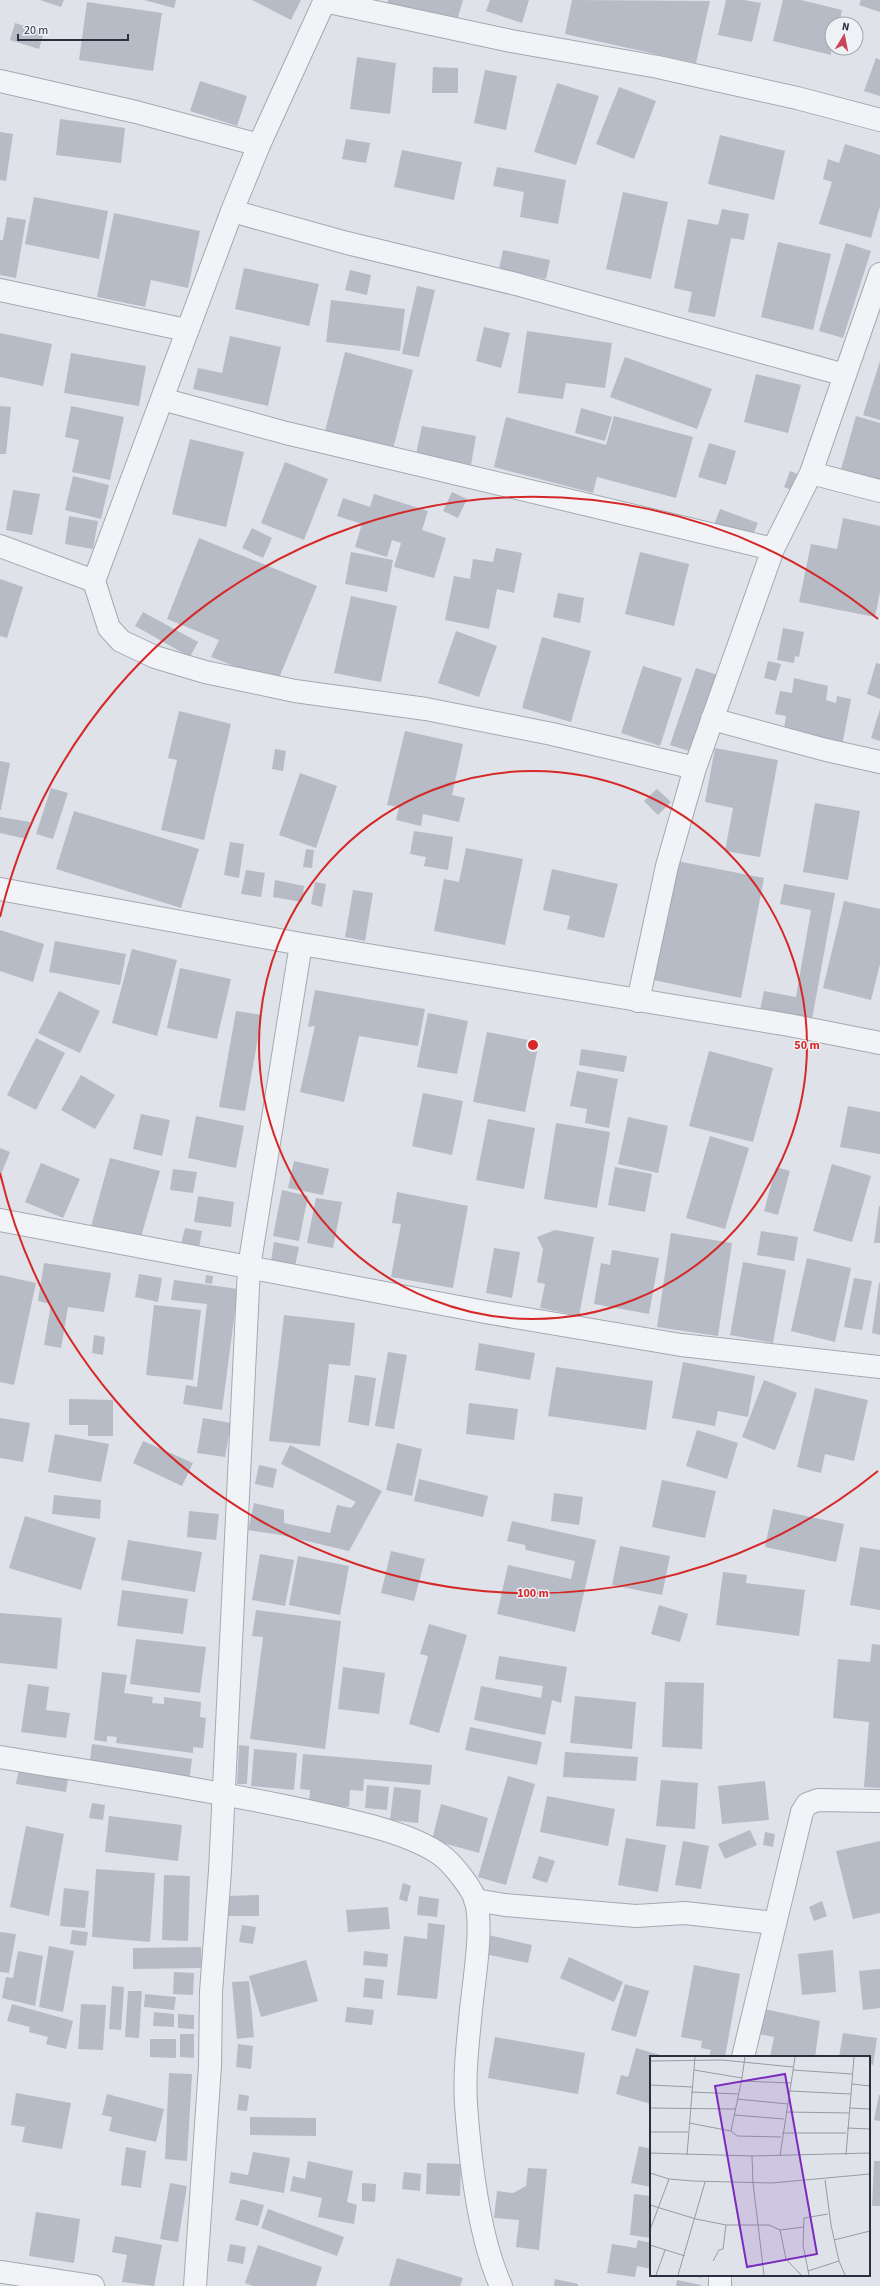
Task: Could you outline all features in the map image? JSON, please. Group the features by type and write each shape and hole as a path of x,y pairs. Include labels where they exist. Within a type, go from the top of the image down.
{"street":[{"path":"695,768 552,734 434,710 295,691 205,672 155,657 121,641 109,628 94,581 162,399 186,330 232,210 259,144 324,0 511,41 658,66 797,98 880,120"},
{"path":"0,81 136,112 259,144"},
{"path":"232,210 347,243 516,284 845,375"},
{"path":"638,1001 667,866 695,768 773,549 811,473 880,274"},
{"path":"0,290 186,330"},
{"path":"162,399 286,433 773,549"},
{"path":"811,473 880,491"},
{"path":"0,546 94,581"},
{"path":"712,719 826,750 880,762"},
{"path":"0,889 301,944 789,1025 880,1043"},
{"path":"195,2286 210,2066 211,1992 220,1871 222,1794 249,1267 301,944"},
{"path":"0,1220 107,1242 249,1267 485,1312 681,1345 880,1367"},
{"path":"0,1757 222,1794 352,1821 408,1839 441,1855 461,1876 475,1900 478,1926 468,2042 466,2103 478,2205 495,2272 501,2286"},
{"path":"743,2056 774,1923 802,1812 807,1804 818,1800 880,1801"},
{"path":"475,1900 505,1905 636,1916 684,1913 774,1923"},
{"path":"2,2272 93,2286"}],"building":[{"path":"40,0 64,0 61,7"},
{"path":"144,0 176,0 174,8"},
{"path":"252,0 301,0 291,20"},
{"path":"388,0 463,0 456,24 387,5"},
{"path":"490,0 529,0 522,23 486,11"},
{"path":"572,0 710,1 696,63 565,34"},
{"path":"726,0 744,0 761,3 752,42 718,35"},
{"path":"783,0 801,0 842,10 841,16 824,16 824,53 773,41"},
{"path":"861,0 880,0 880,12 859,5"},
{"path":"87,2 162,13 153,71 79,60"},
{"path":"15,23 44,32 39,49 10,40"},
{"path":"357,57 396,63 390,114 350,109"},
{"path":"876,58 880,60 880,96 864,91"},
{"path":"433,67 458,68 458,93 432,93"},
{"path":"485,70 517,76 506,130 474,123"},
{"path":"200,81 247,96 237,126 190,111"},
{"path":"557,83 599,96 576,165 534,152"},
{"path":"619,87 656,101 634,159 596,144"},
{"path":"60,119 125,128 121,163 56,155"},
{"path":"0,132 13,134 6,181 0,180"},
{"path":"720,135 785,151 774,200 708,184"},
{"path":"346,139 370,143 366,163 342,159"},
{"path":"845,144 880,155 880,206 871,238 819,224 832,182 823,179 828,159 839,163"},
{"path":"402,150 462,162 454,200 394,187"},
{"path":"497,167 566,180 558,224 520,217 524,192 493,186"},
{"path":"623,192 668,202 651,279 606,269"},
{"path":"34,197 108,211 99,259 25,244"},
{"path":"722,209 749,214 744,240 731,238 715,317 688,312 692,292 674,288 688,219 718,225"},
{"path":"114,213 200,231 188,288 151,280 145,307 97,297"},
{"path":"7,217 26,220 16,278 0,275 0,240 3,240"},
{"path":"778,242 831,254 813,330 761,317"},
{"path":"846,243 871,251 843,338 819,331"},
{"path":"503,250 550,260 546,279 499,269"},
{"path":"244,268 319,284 309,326 235,309"},
{"path":"350,270 371,275 367,295 345,290"},
{"path":"417,286 435,290 419,357 402,354"},
{"path":"331,300 405,309 400,351 326,342"},
{"path":"484,327 510,333 501,368 476,361"},
{"path":"527,331 612,343 605,388 566,383 563,399 518,393"},
{"path":"0,333 52,344 43,386 0,377"},
{"path":"230,336 281,347 268,406 193,389 198,368 222,373"},
{"path":"345,352 413,370 392,453 324,435"},
{"path":"71,353 146,366 139,406 64,393"},
{"path":"625,357 712,389 697,429 610,397"},
{"path":"880,361 880,420 863,415"},
{"path":"756,374 801,385 788,433 744,422"},
{"path":"0,406 11,407 6,454 0,454"},
{"path":"71,406 124,417 110,480 72,472 79,440 65,437"},
{"path":"581,408 612,417 605,441 575,433"},
{"path":"614,416 693,437 676,498 597,477 593,493 494,467 506,417 606,445"},
{"path":"856,416 880,423 880,485 840,473"},
{"path":"422,426 476,436 471,465 416,454"},
{"path":"190,439 244,452 226,527 172,514"},
{"path":"709,443 736,451 726,485 698,477"},
{"path":"285,462 328,479 304,540 261,523"},
{"path":"790,471 805,477 799,493 784,487"},
{"path":"73,476 109,485 101,519 65,510"},
{"path":"13,490 40,494 32,535 6,530"},
{"path":"452,492 467,499 458,518 443,511"},
{"path":"374,494 428,511 422,530 446,538 434,578 394,567 401,543 392,540 387,557 355,547 362,524 337,516 343,498 370,507"},
{"path":"720,509 758,523 751,539 714,525"},
{"path":"69,516 98,521 93,549 65,544"},
{"path":"843,518 880,526 880,592 875,617 799,602 811,544 837,549"},
{"path":"252,528 272,538 263,558 242,548"},
{"path":"199,538 317,586 277,683 211,657 219,640 167,619"},
{"path":"496,548 522,553 514,593 497,589 489,629 445,620 454,576 470,579 473,559 493,562"},
{"path":"351,552 393,560 387,592 345,584"},
{"path":"640,552 689,564 674,626 625,614"},
{"path":"0,579 23,587 7,638 0,636"},
{"path":"558,593 584,598 580,623 553,617"},
{"path":"351,596 397,606 381,682 334,673"},
{"path":"143,612 198,642 190,657 135,626"},
{"path":"783,628 804,632 799,657 795,656 794,663 777,660"},
{"path":"456,631 497,646 479,697 438,683"},
{"path":"542,637 591,651 571,722 522,708"},
{"path":"768,661 781,664 776,681 764,678"},
{"path":"876,663 880,664 880,699 867,694"},
{"path":"643,666 682,678 660,746 621,733"},
{"path":"696,668 718,675 692,752 670,745"},
{"path":"794,678 828,686 826,700 836,703 837,696 851,699 842,746 810,740 811,734 784,729 786,716 775,714 780,691 792,693"},
{"path":"880,709 880,741 871,738"},
{"path":"179,711 231,724 204,840 161,830 177,760 168,758"},
{"path":"405,731 463,744 452,795 465,798 459,822 423,814 421,826 396,820 399,807 387,805"},
{"path":"715,748 778,760 760,857 725,851 733,808 705,802"},
{"path":"275,749 286,751 283,771 272,769"},
{"path":"0,761 10,763 1,810 0,810"},
{"path":"300,773 337,786 316,848 279,835"},
{"path":"51,788 68,793 53,839 36,834"},
{"path":"657,789 671,802 658,815 644,801"},
{"path":"815,803 860,811 848,880 803,872"},
{"path":"74,811 199,849 181,908 56,869"},
{"path":"0,817 30,822 27,839 0,833"},
{"path":"414,831 453,837 448,870 424,866 426,857 410,854"},
{"path":"230,842 244,844 239,878 224,875"},
{"path":"466,848 523,859 505,945 434,931 444,879 459,882"},
{"path":"306,849 314,850 312,868 303,867"},
{"path":"677,861 764,878 741,998 653,980"},
{"path":"552,869 618,884 604,938 567,929 570,916 543,910"},
{"path":"246,870 265,873 261,897 241,894"},
{"path":"275,880 304,886 302,902 273,897"},
{"path":"315,882 326,884 322,907 311,904"},
{"path":"784,884 835,893 812,1019 760,1010 764,991 796,997 811,910 780,904"},
{"path":"353,890 373,893 365,941 345,937"},
{"path":"844,901 880,909 880,964 871,1000 823,988"},
{"path":"0,930 44,944 33,982 0,971"},
{"path":"55,941 126,954 120,985 49,972"},
{"path":"132,949 177,960 157,1036 112,1023"},
{"path":"180,968 231,979 217,1039 167,1028"},
{"path":"315,990 425,1009 418,1046 359,1036 344,1102 300,1092 315,1026 308,1027"},
{"path":"59,991 100,1011 80,1053 38,1033"},
{"path":"236,1011 262,1015 245,1111 219,1107"},
{"path":"428,1013 468,1021 457,1074 417,1067"},
{"path":"487,1032 539,1042 525,1112 473,1102"},
{"path":"36,1038 65,1053 36,1110 7,1095"},
{"path":"581,1049 627,1056 624,1072 579,1065"},
{"path":"709,1051 773,1068 753,1142 689,1126"},
{"path":"577,1071 618,1079 609,1128 585,1123 587,1109 570,1106"},
{"path":"81,1075 115,1095 95,1129 61,1110"},
{"path":"423,1093 463,1101 452,1155 412,1146"},
{"path":"848,1106 880,1112 880,1154 840,1147"},
{"path":"141,1114 170,1120 162,1156 133,1149"},
{"path":"196,1116 244,1126 236,1168 188,1158"},
{"path":"628,1117 668,1126 658,1173 618,1164"},
{"path":"488,1119 535,1128 524,1189 476,1180"},
{"path":"556,1123 610,1132 597,1208 544,1199"},
{"path":"710,1136 749,1148 725,1229 686,1218"},
{"path":"0,1148 10,1152 0,1177"},
{"path":"110,1158 160,1171 139,1244 90,1230"},
{"path":"294,1161 329,1169 323,1195 288,1188"},
{"path":"41,1163 80,1179 63,1218 25,1202"},
{"path":"832,1164 871,1176 852,1242 813,1231"},
{"path":"615,1167 652,1174 645,1212 608,1205"},
{"path":"776,1167 790,1171 778,1215 764,1211"},
{"path":"173,1169 197,1172 193,1193 170,1190"},
{"path":"282,1190 308,1196 299,1241 273,1236"},
{"path":"397,1192 468,1206 453,1288 391,1277 401,1224 392,1223"},
{"path":"198,1196 234,1202 231,1227 194,1222"},
{"path":"316,1198 342,1202 333,1248 307,1243"},
{"path":"879,1206 880,1243 874,1243"},
{"path":"185,1228 202,1231 199,1248 181,1244"},
{"path":"555,1230 594,1237 579,1316 540,1308 545,1284 537,1282 543,1249 537,1237"},
{"path":"761,1231 798,1237 794,1261 757,1255"},
{"path":"671,1233 732,1243 718,1336 657,1327"},
{"path":"274,1242 299,1247 294,1271 270,1267"},
{"path":"494,1248 520,1252 512,1298 486,1293"},
{"path":"612,1250 659,1258 649,1314 594,1304 601,1263 610,1265"},
{"path":"807,1258 851,1268 835,1342 791,1331"},
{"path":"743,1262 786,1270 773,1343 730,1335"},
{"path":"44,1263 111,1273 104,1312 68,1307 61,1348 44,1345 51,1304 38,1301"},
{"path":"139,1274 162,1278 158,1302 135,1297"},
{"path":"0,1275 36,1283 14,1385 0,1382"},
{"path":"206,1275 213,1276 212,1284 205,1283"},
{"path":"854,1278 872,1281 862,1330 844,1327"},
{"path":"174,1280 238,1289 222,1410 183,1404 186,1385 197,1387 207,1304 171,1300"},
{"path":"880,1283 880,1335 872,1333"},
{"path":"154,1305 201,1310 193,1380 146,1375"},
{"path":"284,1315 355,1323 350,1366 329,1364 320,1446 269,1441"},
{"path":"94,1335 105,1337 103,1355 92,1353"},
{"path":"479,1343 535,1353 530,1380 475,1370"},
{"path":"388,1352 407,1355 394,1429 375,1426"},
{"path":"683,1362 755,1376 748,1417 718,1411 715,1426 672,1418"},
{"path":"556,1367 653,1381 646,1430 548,1416"},
{"path":"355,1375 376,1378 369,1426 348,1422"},
{"path":"764,1380 797,1393 775,1450 742,1437"},
{"path":"815,1388 868,1400 854,1461 825,1454 821,1473 797,1467"},
{"path":"69,1399 113,1400 113,1436 88,1436 88,1425 69,1425"},
{"path":"469,1403 518,1409 514,1440 466,1434"},
{"path":"0,1418 30,1423 23,1462 0,1458"},
{"path":"203,1418 231,1423 225,1457 197,1453"},
{"path":"697,1430 738,1443 727,1479 686,1466"},
{"path":"55,1434 109,1444 101,1482 48,1472"},
{"path":"143,1441 193,1463 182,1486 133,1463"},
{"path":"397,1443 422,1449 412,1496 386,1490"},
{"path":"290,1445 382,1491 349,1551 281,1535 248,1530 254,1503 284,1510 284,1523 330,1533 337,1505 351,1508 356,1502 281,1464"},
{"path":"259,1465 277,1469 273,1488 255,1484"},
{"path":"419,1479 488,1496 483,1517 414,1501"},
{"path":"662,1480 716,1491 705,1538 652,1527"},
{"path":"554,1493 583,1497 579,1525 551,1521"},
{"path":"54,1495 101,1500 100,1519 52,1514"},
{"path":"773,1509 844,1524 836,1562 765,1547"},
{"path":"189,1511 219,1514 216,1540 187,1537"},
{"path":"25,1516 96,1538 81,1590 9,1568"},
{"path":"512,1521 596,1540 575,1632 497,1614 508,1565 571,1579 575,1561 526,1550 525,1545 507,1541"},
{"path":"128,1540 202,1552 195,1592 121,1580"},
{"path":"620,1546 670,1556 662,1595 612,1585"},
{"path":"860,1547 880,1550 880,1610 850,1605"},
{"path":"391,1551 425,1559 414,1601 381,1593"},
{"path":"260,1554 294,1560 285,1606 252,1600"},
{"path":"298,1556 349,1566 340,1615 289,1605"},
{"path":"723,1572 747,1575 746,1583 805,1590 799,1636 716,1625"},
{"path":"122,1590 188,1599 183,1634 117,1626"},
{"path":"659,1605 688,1614 680,1642 651,1634"},
{"path":"256,1610 341,1621 325,1749 250,1739 263,1637 252,1636"},
{"path":"0,1613 62,1618 57,1669 0,1663"},
{"path":"429,1624 467,1635 439,1733 409,1724 428,1656 420,1654"},
{"path":"136,1639 206,1647 200,1693 130,1684"},
{"path":"872,1644 880,1645 880,1788 864,1787 869,1722 833,1718 838,1659 870,1662"},
{"path":"499,1656 567,1667 561,1703 552,1700 545,1735 474,1720 481,1686 541,1698 543,1686 495,1679"},
{"path":"343,1667 385,1673 379,1714 338,1709"},
{"path":"102,1672 127,1675 124,1693 153,1697 152,1703 164,1704 164,1697 201,1702 200,1717 206,1718 203,1748 193,1747 193,1753 116,1743 117,1737 107,1736 107,1742 94,1740"},
{"path":"665,1682 704,1683 702,1749 662,1747"},
{"path":"28,1684 49,1687 46,1710 70,1713 66,1738 21,1732"},
{"path":"575,1696 636,1702 632,1749 570,1743"},
{"path":"470,1727 542,1742 537,1765 465,1750"},
{"path":"92,1744 192,1759 189,1782 89,1768"},
{"path":"239,1745 249,1746 247,1784 237,1784"},
{"path":"254,1749 297,1753 294,1790 251,1786"},
{"path":"565,1752 638,1757 636,1781 563,1777"},
{"path":"303,1754 432,1765 430,1785 364,1779 363,1791 350,1790 349,1807 309,1804 310,1790 300,1789"},
{"path":"21,1757 70,1766 66,1792 16,1784"},
{"path":"508,1776 535,1784 506,1885 478,1877"},
{"path":"661,1780 698,1783 695,1829 656,1826"},
{"path":"765,1781 769,1820 722,1824 718,1786"},
{"path":"367,1785 389,1787 387,1810 365,1808"},
{"path":"394,1787 421,1790 418,1823 390,1820"},
{"path":"547,1796 615,1809 608,1846 540,1832"},
{"path":"92,1803 105,1805 103,1820 89,1818"},
{"path":"441,1804 488,1818 479,1853 432,1840"},
{"path":"109,1816 182,1825 178,1861 105,1852"},
{"path":"26,1826 64,1834 49,1916 10,1907"},
{"path":"750,1830 757,1845 725,1859 718,1844"},
{"path":"765,1832 775,1834 773,1847 763,1845"},
{"path":"626,1838 666,1845 658,1892 618,1885"},
{"path":"683,1841 709,1846 701,1889 675,1885"},
{"path":"880,1841 880,1913 853,1919 836,1851"},
{"path":"539,1856 555,1861 547,1883 532,1878"},
{"path":"96,1869 155,1873 150,1942 92,1937"},
{"path":"164,1875 190,1876 188,1941 162,1940"},
{"path":"403,1883 411,1886 407,1902 399,1899"},
{"path":"64,1888 89,1891 85,1928 60,1926"},
{"path":"259,1895 259,1916 228,1916 228,1896"},
{"path":"419,1896 439,1899 437,1917 417,1915"},
{"path":"822,1901 827,1916 814,1921 809,1907"},
{"path":"388,1907 390,1929 348,1932 346,1910"},
{"path":"428,1923 445,1925 437,1999 397,1995 404,1936 427,1939"},
{"path":"242,1925 256,1927 253,1944 239,1942"},
{"path":"72,1930 88,1932 86,1946 70,1944"},
{"path":"0,1932 16,1934 9,1973 0,1972"},
{"path":"484,1934 532,1945 528,1963 480,1953"},
{"path":"49,1946 74,1951 63,2012 39,2007"},
{"path":"201,1947 202,1968 133,1969 133,1948"},
{"path":"833,1950 836,1992 802,1995 798,1954"},
{"path":"18,1951 43,1956 35,2006 2,1998 6,1977 13,1978"},
{"path":"364,1951 388,1954 387,1967 363,1965"},
{"path":"569,1957 623,1982 614,2002 560,1978"},
{"path":"306,1960 318,2001 261,2017 249,1976"},
{"path":"694,1965 740,1974 725,2056 709,2056 711,2050 701,2048 702,2041 681,2037"},
{"path":"880,1969 880,2008 863,2010 859,1971"},
{"path":"174,1972 194,1973 193,1995 173,1994"},
{"path":"365,1978 384,1980 382,1999 363,1997"},
{"path":"249,1981 254,2037 237,2039 232,1982"},
{"path":"625,1984 649,1991 636,2037 611,2030"},
{"path":"112,1986 124,1987 121,2030 109,2029"},
{"path":"128,1991 142,1991 139,2038 125,2037"},
{"path":"145,1994 176,1997 174,2010 144,2007"},
{"path":"12,2004 73,2021 66,2049 46,2044 48,2037 29,2032 30,2027 7,2021"},
{"path":"81,2004 106,2005 103,2050 78,2049"},
{"path":"347,2007 374,2010 372,2025 345,2022"},
{"path":"760,2008 820,2021 815,2056 770,2056 774,2037 755,2033"},
{"path":"154,2012 174,2014 174,2027 153,2026"},
{"path":"178,2014 194,2015 194,2029 178,2028"},
{"path":"843,2033 877,2038 873,2065 870,2064 870,2056 839,2056"},
{"path":"180,2034 194,2034 194,2058 180,2057"},
{"path":"495,2037 585,2053 578,2094 488,2078"},
{"path":"150,2039 176,2039 176,2058 150,2057"},
{"path":"238,2044 253,2046 251,2069 236,2067"},
{"path":"636,2048 664,2056 650,2056 650,2104 616,2094 621,2075 628,2077"},
{"path":"169,2073 192,2074 187,2161 165,2159"},
{"path":"16,2093 71,2103 62,2149 22,2142 25,2127 11,2125"},
{"path":"107,2094 164,2109 156,2142 109,2131 112,2117 102,2115"},
{"path":"239,2094 249,2096 247,2111 237,2110"},
{"path":"880,2095 880,2121 874,2120"},
{"path":"250,2117 316,2118 316,2136 250,2135"},
{"path":"639,2146 650,2149 650,2187 631,2183"},
{"path":"126,2147 146,2151 141,2188 121,2185"},
{"path":"253,2152 290,2158 284,2193 229,2183 231,2172 248,2175"},
{"path":"308,2161 353,2171 347,2202 357,2205 354,2224 318,2217 322,2198 290,2191 293,2176 305,2179"},
{"path":"874,2161 880,2161 880,2206 872,2206"},
{"path":"427,2163 461,2164 460,2196 426,2194"},
{"path":"528,2168 547,2169 539,2250 516,2247 519,2220 494,2218 497,2191 513,2193 526,2186"},
{"path":"404,2172 421,2174 420,2191 402,2189"},
{"path":"170,2183 187,2186 178,2242 160,2239"},
{"path":"362,2183 376,2184 375,2202 362,2201"},
{"path":"634,2194 650,2196 650,2238 630,2235"},
{"path":"241,2199 264,2205 258,2226 235,2220"},
{"path":"268,2209 344,2237 337,2256 261,2228"},
{"path":"36,2212 80,2219 74,2263 29,2256"},
{"path":"115,2236 162,2245 154,2286 122,2282 127,2255 112,2252"},
{"path":"638,2240 650,2243 650,2269 637,2266 635,2277 607,2273 612,2244 636,2248"},
{"path":"230,2244 246,2247 243,2264 227,2261"},
{"path":"258,2245 322,2267 316,2286 253,2286 245,2283"},
{"path":"397,2258 463,2278 460,2286 389,2286"},
{"path":"555,2279 578,2284 578,2286 554,2286"},
{"path":"677,2280 701,2285 701,2286 676,2286"}]}
